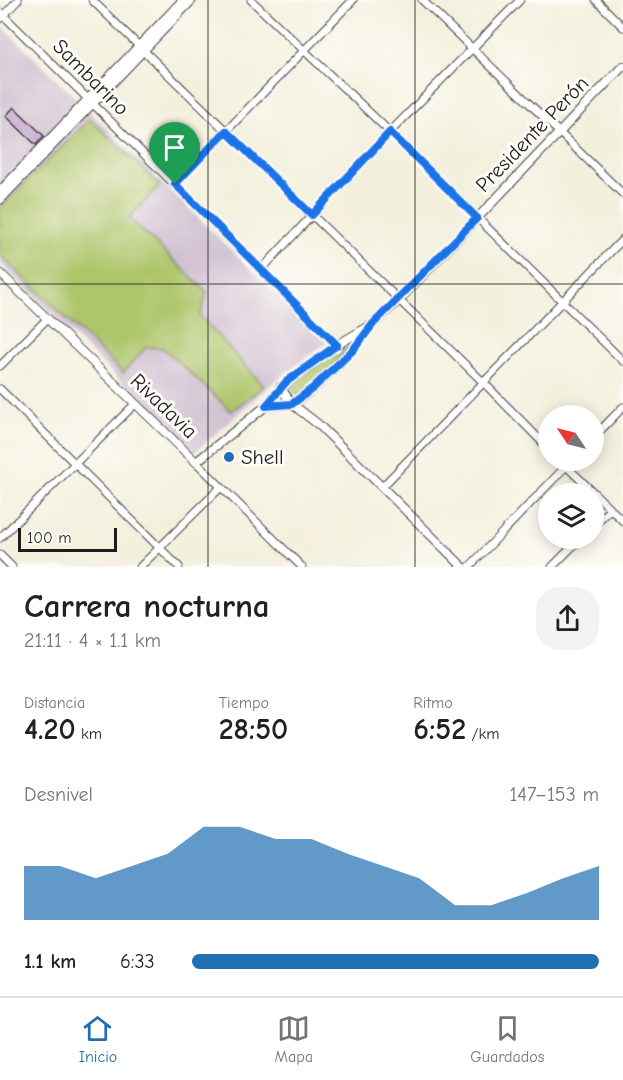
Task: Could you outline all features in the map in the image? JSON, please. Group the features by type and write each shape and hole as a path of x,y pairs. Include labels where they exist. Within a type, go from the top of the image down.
{"street":[{"path":"1,15 18,0"},
{"path":"92,0 538,438"},
{"path":"0,191 141,47 183,0"},
{"path":"141,47 192,0"},
{"path":"251,0 390,132 623,361"},
{"path":"175,184 353,0"},
{"path":"422,0 623,194"},
{"path":"261,270 390,132 520,0"},
{"path":"596,0 623,27"},
{"name":"Sambarino","path":"1,15 337,345"},
{"name":"Presidente Perón","path":"196,462 266,406 280,387 337,345 373,324 399,300 623,66"},
{"path":"0,200 89,101"},
{"path":"382,487 623,239"},
{"name":"Rivadavia","path":"0,273 302,567"},
{"path":"0,366 48,319"},
{"path":"266,406 292,404 313,388 353,350 373,324"},
{"path":"280,387 292,404 319,425 463,567"},
{"path":"0,389 179,567"},
{"path":"0,538 135,404"},
{"path":"604,427 623,407"},
{"path":"469,567 558,471"},
{"path":"575,471 623,521"},
{"path":"140,567 221,487"},
{"path":"604,514 610,508"},
{"path":"552,567 569,549"},
{"path":"0,555 12,567"}],"shaded area":[{"path":"0,24 326,343 275,381 194,453 0,263"}],"green space":[{"path":"90,119 160,185 129,218 207,292 200,316 264,386 231,411 163,348 146,347 123,373 0,255 0,208"},
{"path":"345,350 336,363 298,396 290,386 324,360"}],"building":[{"path":"14,107 44,136 36,145 6,116"}],"place":[{"name":"Shell","path":"229,457"}],"route":[{"path":"226,131 312,215 390,132 477,218 373,324 353,350 313,388 292,404 266,406 280,387 337,345 175,184 226,131"}]}
